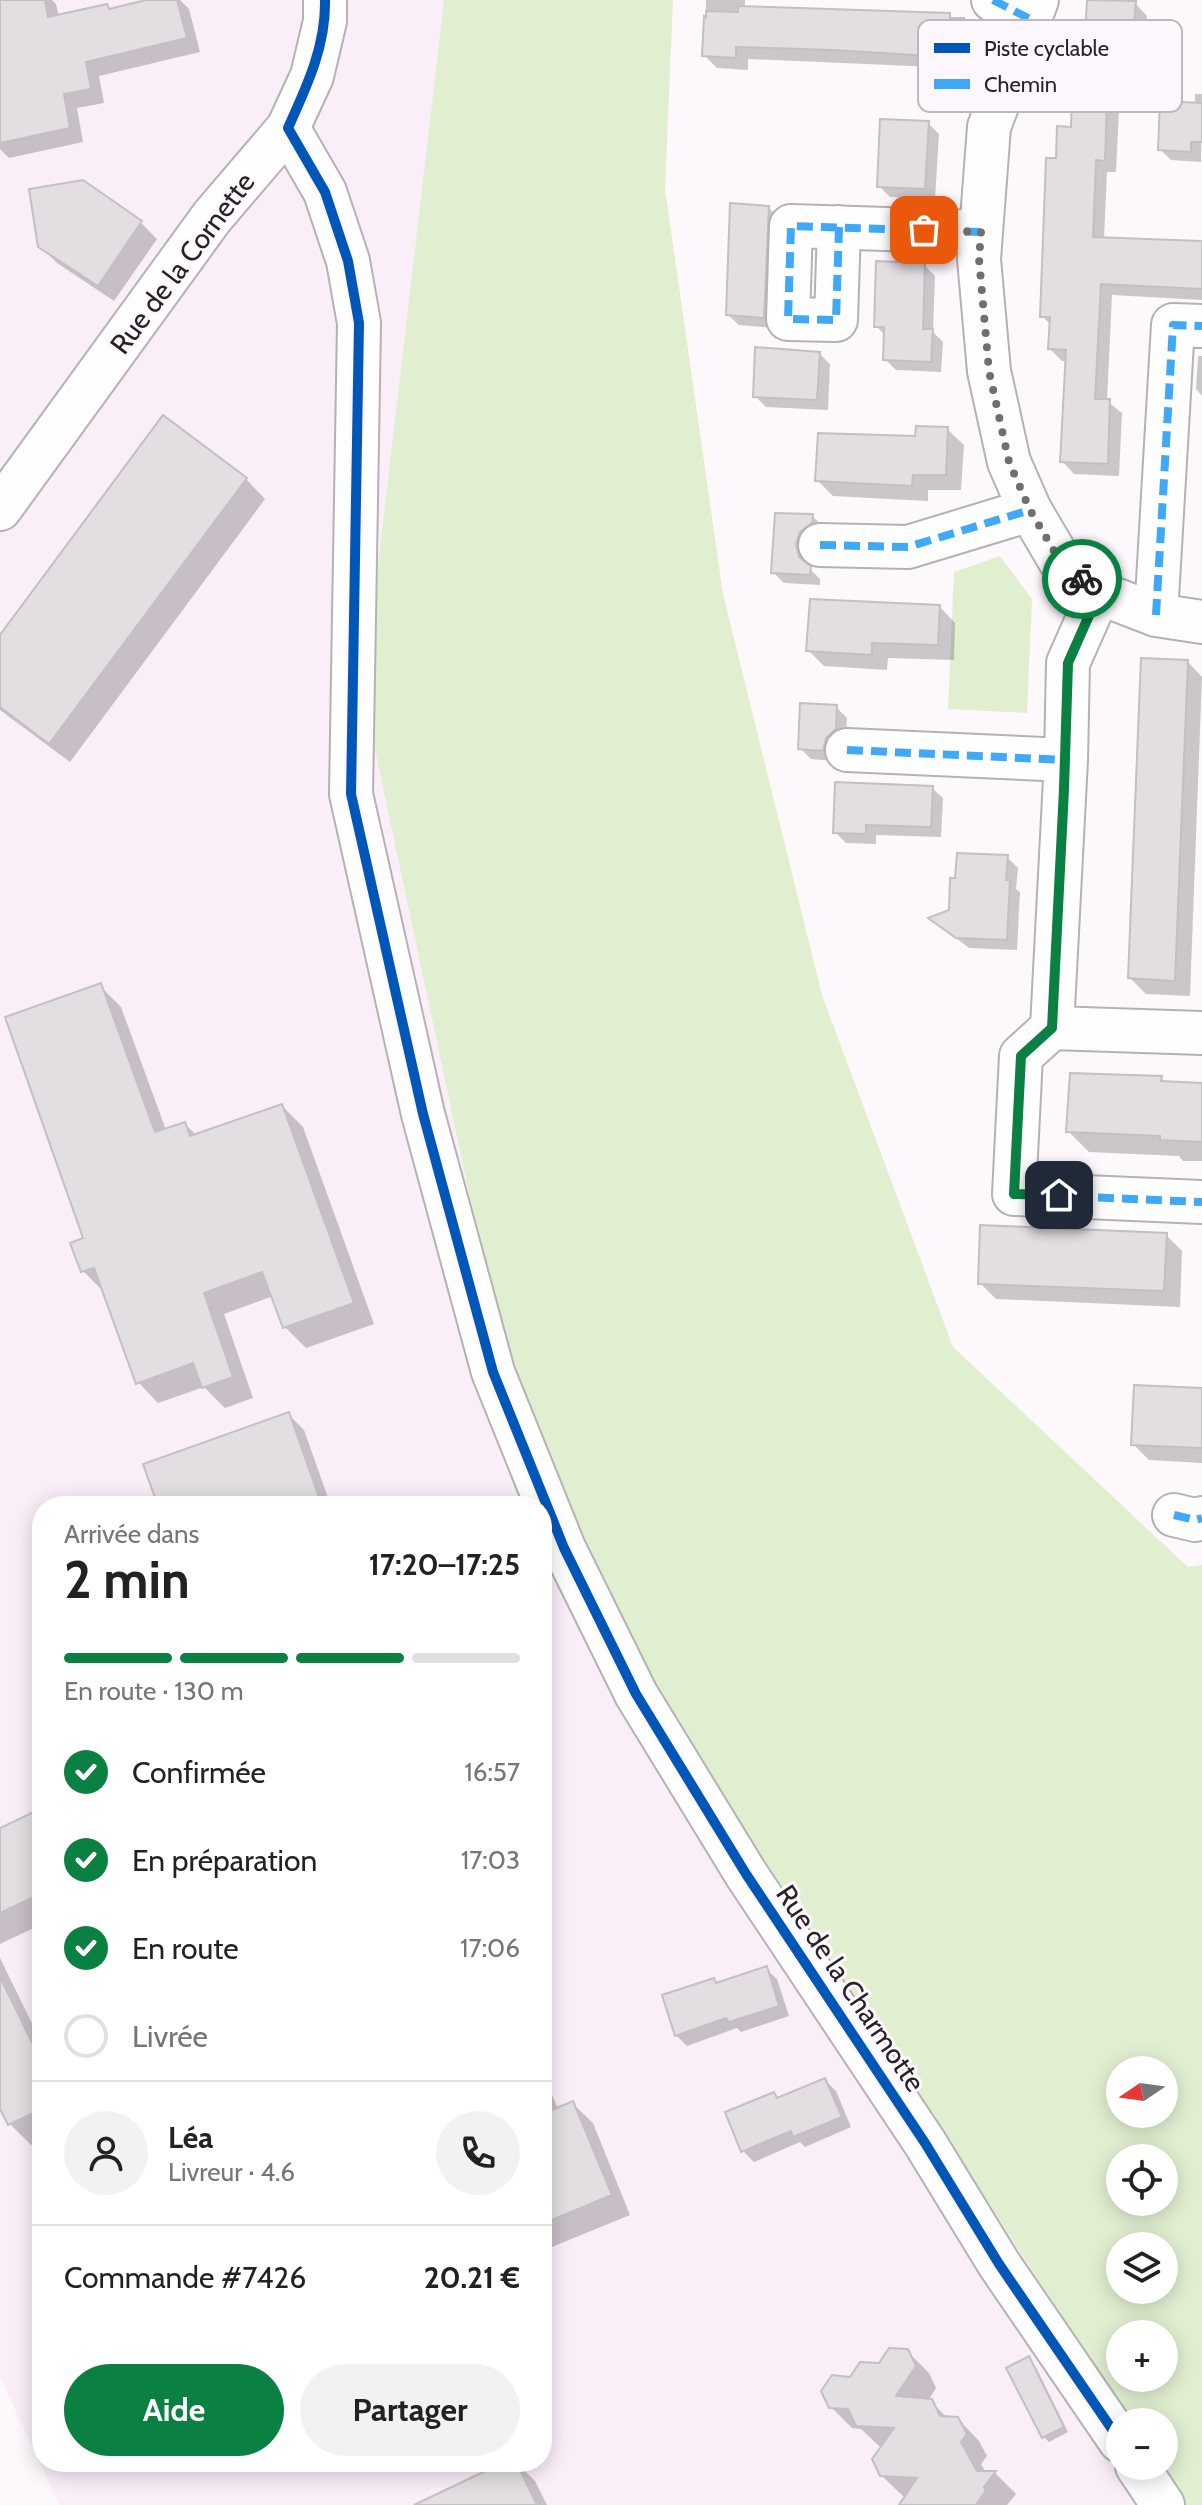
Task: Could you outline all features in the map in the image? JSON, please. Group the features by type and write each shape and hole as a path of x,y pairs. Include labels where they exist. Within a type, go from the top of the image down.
{"street":[{"name":"Rue de la Cornette","path":"0,509 212,217 288,128 312,76 325,21 325,0"},
{"path":"993,0 1034,10"},
{"path":"995,112 989,127 979,259 989,371 1009,462 1030,510 1060,561 1099,593 1156,615 1202,622"},
{"name":"Rue de la Charmotte","path":"288,128 325,192 348,261 359,323 351,794 423,1114 493,1372 543,1496"},
{"path":"839,227 981,232"},
{"path":"1156,615 1173,325 1202,326"},
{"path":"820,545 908,547 1030,510"},
{"path":"1052,1028 1068,663 1099,593"},
{"path":"847,750 1066,760"},
{"path":"1202,1023 1202,1033 1052,1028 1021,1056 1014,1194 1202,1202"},
{"name":"Rue de la Charmotte","path":"552,1518 636,1694 746,1874 925,2143 999,2264 1106,2421"},
{"path":"1146,2480 1163,2505"}],"shaded area":[{"path":"0,0 444,0 363,693 1106,2366 1106,2392 1118,2392 1125,2408 1106,2408 1106,2480 1169,2480 1185,2505 59,2505 44,2472 552,2472 552,1496 32,1496 32,2446 0,2377"}],"green space":[{"path":"444,0 673,0 665,189 723,594 822,995 953,1347 1188,1567 1202,1565 1202,2505 1185,2505 1169,2480 1178,2480 1178,2408 1122,2408 1111,2392 1178,2392 1178,2320 1106,2320 1106,2384 660,1699 506,1368 363,693"},
{"path":"1000,556 1032,599 1027,713 948,709 954,572"}],"building":[{"path":"0,0 45,0 48,17 107,4 109,9 146,0 177,0 187,38 86,62 91,89 64,94 70,128 0,143"},
{"path":"1087,0 1136,1 1134,20 1086,20"},
{"path":"738,6 950,13 950,18 964,18 918,20 918,55 736,47 736,58 702,56 706,11 738,12"},
{"path":"1182,102 1202,103 1202,142 1191,142 1191,152 1158,150 1160,112 1182,112"},
{"path":"1071,112 1107,112 1105,161 1096,160 1093,237 1202,241 1202,289 1101,284 1095,399 1110,399 1108,464 1060,462 1066,350 1048,349 1050,317 1040,317 1046,158 1056,158 1057,126 1071,127"},
{"path":"880,119 929,121 925,189 877,187"},
{"path":"83,180 142,221 98,286 38,247 29,189"},
{"path":"730,203 769,206 764,318 726,315"},
{"path":"876,261 925,263 923,329 933,329 931,362 883,360 884,327 874,327"},
{"path":"755,347 820,352 817,400 753,397"},
{"path":"163,415 247,478 49,744 0,707 0,635"},
{"path":"916,426 948,427 946,475 913,475 912,486 815,481 818,433 915,436"},
{"path":"775,513 813,514 812,523 800,532 796,544 799,557 811,566 810,575 771,573"},
{"path":"810,599 940,605 938,645 872,643 872,655 806,651"},
{"path":"1141,658 1188,660 1175,981 1128,978"},
{"path":"800,703 837,705 836,729 826,738 823,751 798,749"},
{"path":"835,782 933,786 931,827 866,825 866,834 833,833"},
{"path":"957,853 1008,855 1007,940 956,938 928,918 949,910 950,878 955,878"},
{"path":"101,983 155,1132 185,1122 190,1136 282,1104 354,1303 283,1328 262,1272 204,1293 233,1377 202,1388 193,1363 136,1384 94,1268 81,1272 70,1243 83,1238 5,1017"},
{"path":"1070,1073 1162,1076 1161,1081 1202,1083 1202,1142 1160,1140 1160,1136 1066,1132"},
{"path":"980,1225 1167,1233 1164,1291 978,1284"},
{"path":"1134,1385 1202,1388 1202,1448 1131,1445"},
{"path":"289,1412 318,1496 154,1496 143,1464"},
{"path":"32,1813 32,1898 0,1913 0,1828"},
{"path":"767,1966 779,2006 729,2022 726,2018 675,2036 662,1995 714,1978 716,1983"},
{"path":"0,1977 32,2043 32,2114 8,2125 0,2109"},
{"path":"825,2078 842,2117 793,2137 791,2131 741,2152 725,2112 774,2092 777,2098"},
{"path":"573,2101 612,2195 552,2220 552,2110"},
{"path":"889,2348 908,2349 916,2366 896,2396 932,2399 940,2416 958,2417 967,2434 961,2442 977,2471 996,2471 976,2505 899,2505 917,2478 880,2476 872,2459 894,2428 856,2426 848,2409 829,2408 821,2391 832,2375 850,2377 860,2362 879,2363"},
{"path":"1029,2356 1064,2427 1042,2438 1006,2368"},
{"path":"483,2472 521,2472 537,2505 414,2505"}],"marked path":[{"path":"993,0 1030,19"},
{"path":"839,227 836,320 788,319 791,226 981,232"},
{"path":"1156,615 1173,325 1202,326"},
{"path":"820,545 908,547 1030,510"},
{"path":"847,750 1066,760"},
{"path":"1052,1028 1021,1056 1014,1194 1202,1202"},
{"path":"1174,1515 1195,1520 1202,1518"}],"cycle path":[{"path":"325,0 319,50 288,128 325,192 348,261 359,323 351,794 423,1114 493,1372 543,1496"},
{"path":"552,1518 636,1694 746,1874 925,2143 999,2264 1106,2421"}],"way so far":[{"path":"924,230 981,232 979,259 989,371 1009,462 1030,510 1060,561 1082,579"}],"route":[{"path":"1059,1195 1014,1194 1021,1056 1052,1028 1068,663 1099,593 1082,579"}]}
